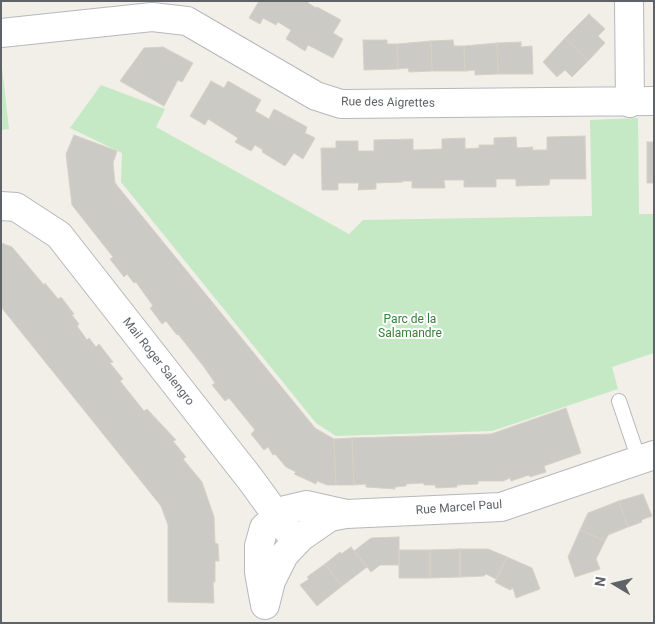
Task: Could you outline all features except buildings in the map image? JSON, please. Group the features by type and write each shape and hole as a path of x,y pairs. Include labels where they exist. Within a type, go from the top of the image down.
{"street":[{"path":"629,1 642,102"},
{"name":"Rue des Aigrettes","path":"13,31 152,16 187,21 316,96 341,104 642,102"},
{"name":"Mail Roger Salengro","path":"1,206 16,207 59,235 251,480 296,542"},
{"name":"Rue Marcel Paul","path":"265,614 271,581 284,555 301,537 330,516 501,507 646,457"},
{"name":"Rue Marcel Paul","path":"265,614 259,572 259,546 264,528 285,510 306,505 346,514"}],"lane":[{"path":"619,401 646,457"}],"green space":[{"path":"1,59 9,129 1,130"},
{"name":"Parc de la Salamandre","path":"101,85 165,109 156,127 349,234 363,220 592,216 590,120 638,118 639,214 654,214 654,353 612,367 618,389 492,431 336,436 316,423 121,182 122,153 70,128"}]}
